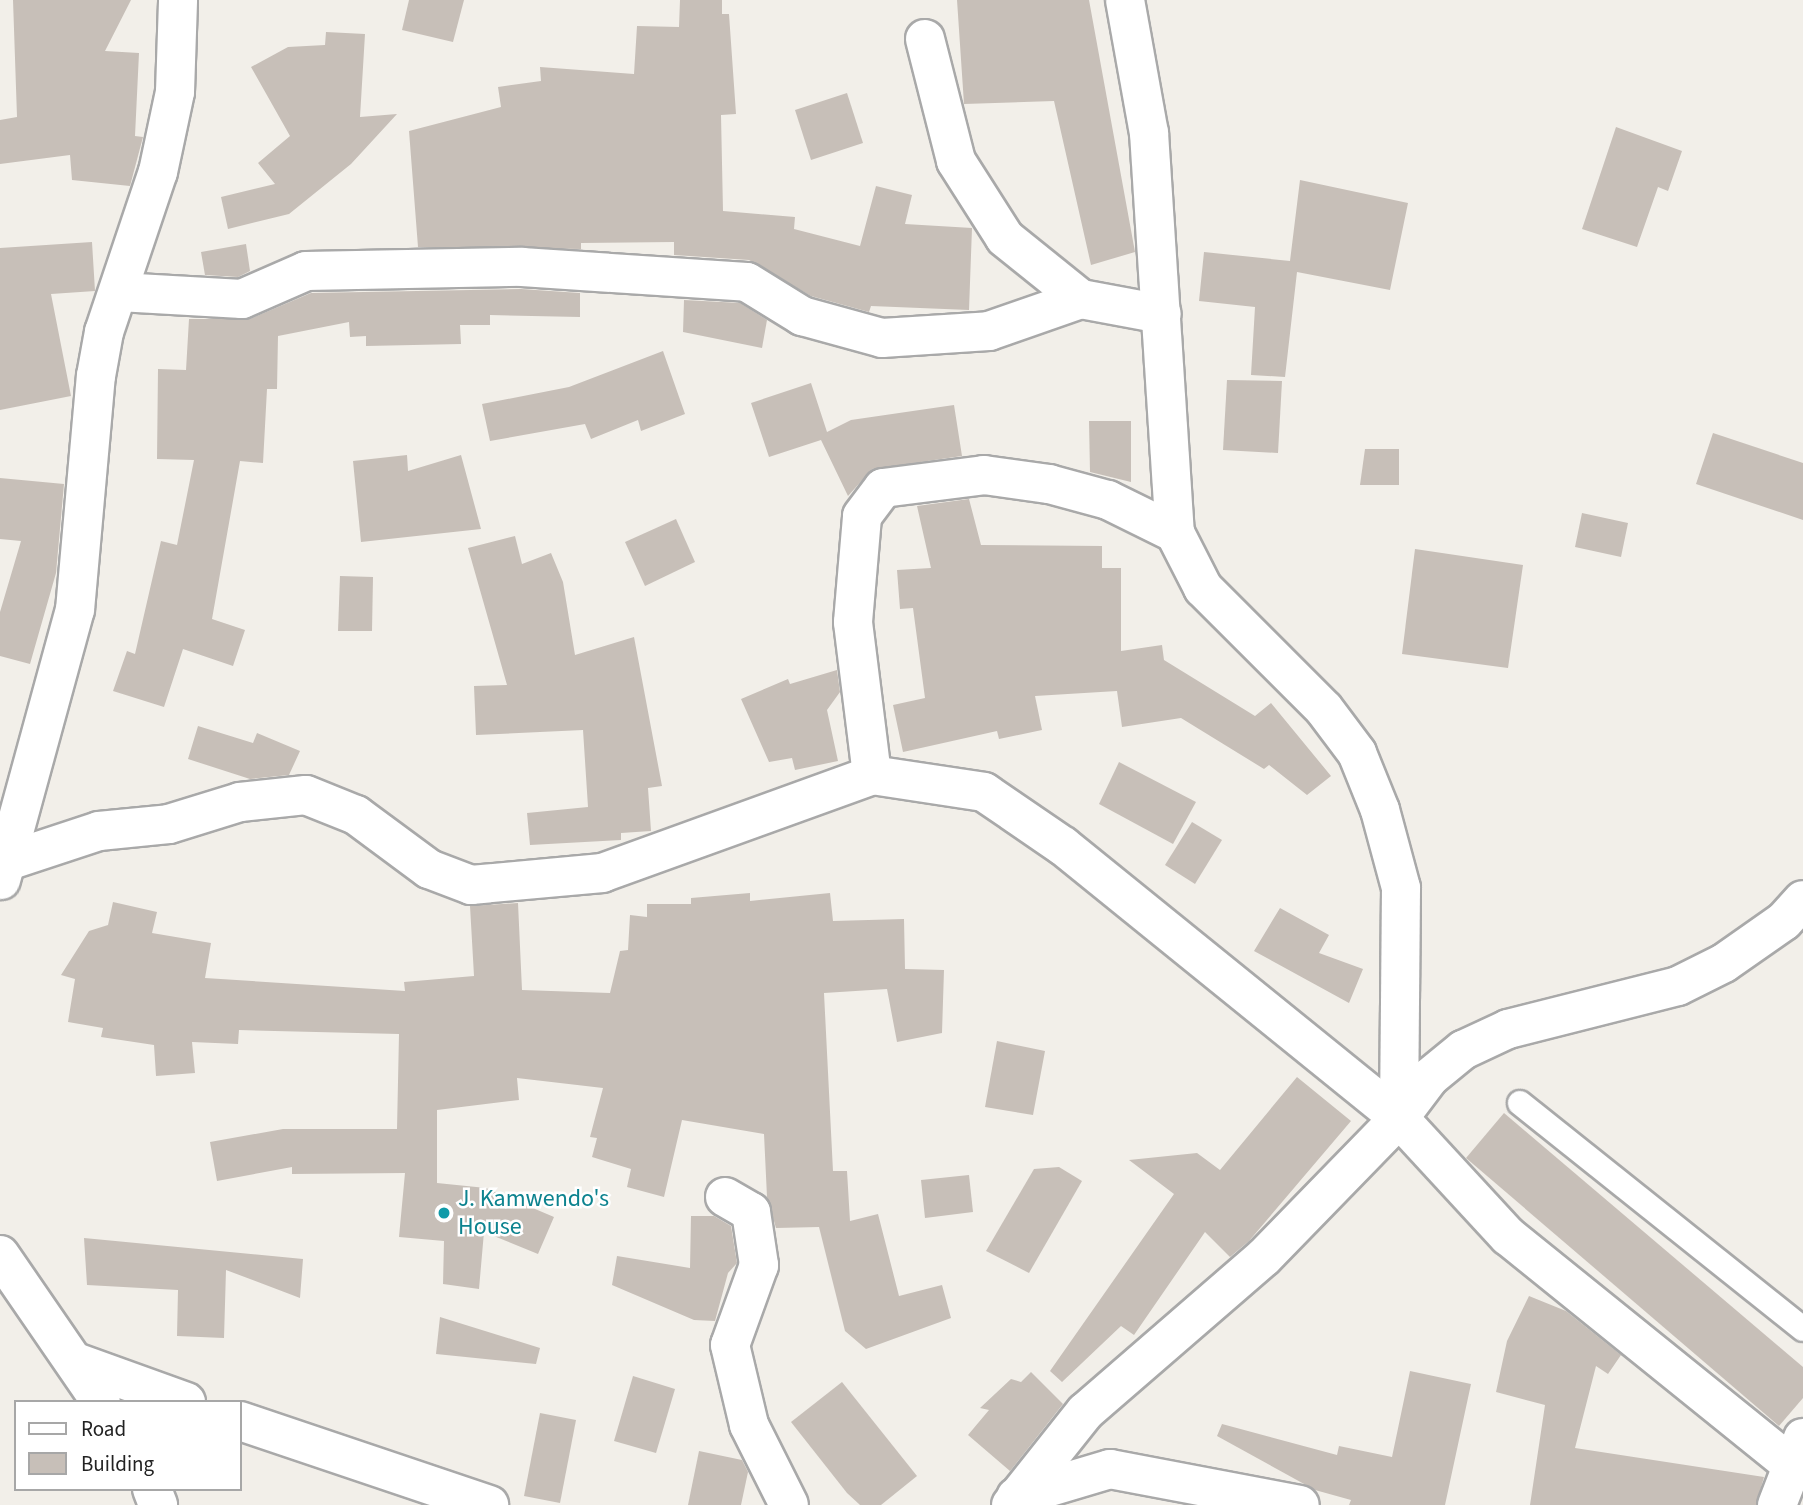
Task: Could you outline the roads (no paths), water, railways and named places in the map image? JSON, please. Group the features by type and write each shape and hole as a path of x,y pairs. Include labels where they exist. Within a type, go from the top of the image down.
{"street":[{"path":"3,872 75,610 96,376 119,292 159,172 175,92 178,0"},
{"path":"1125,0 1149,133 1175,533 1203,588 1324,709 1357,752 1380,810 1401,888 1399,1118"},
{"path":"925,39 956,161 1005,238 1081,299 1162,314"},
{"path":"119,292 242,299 306,271 523,267 747,282 802,316 882,338 989,331 1081,299"},
{"path":"872,775 853,622 862,516 883,488 984,475 1049,484 1108,500 1175,533"},
{"path":"3,872 99,831 169,824 240,802 306,795 356,815 429,869 471,885 602,873 872,775 984,792 1063,846 1399,1118 1508,1236 1797,1451 1777,1505"},
{"path":"1014,1501 1084,1412 1264,1257 1399,1118 1430,1077 1463,1050 1508,1029 1678,986 1724,963 1784,921 1803,900"},
{"path":"725,1197 751,1212 759,1265 730,1345 749,1425 789,1505"},
{"path":"0,1255 100,1400"},
{"path":"75,1362 180,1400"},
{"path":"242,1422 489,1505"},
{"path":"1014,1501 1110,1469 1300,1505"}],"lane":[{"path":"1520,1103 1803,1329"}],"place":[{"name":"J. Kamwendo's House","path":"444,1213"}]}
